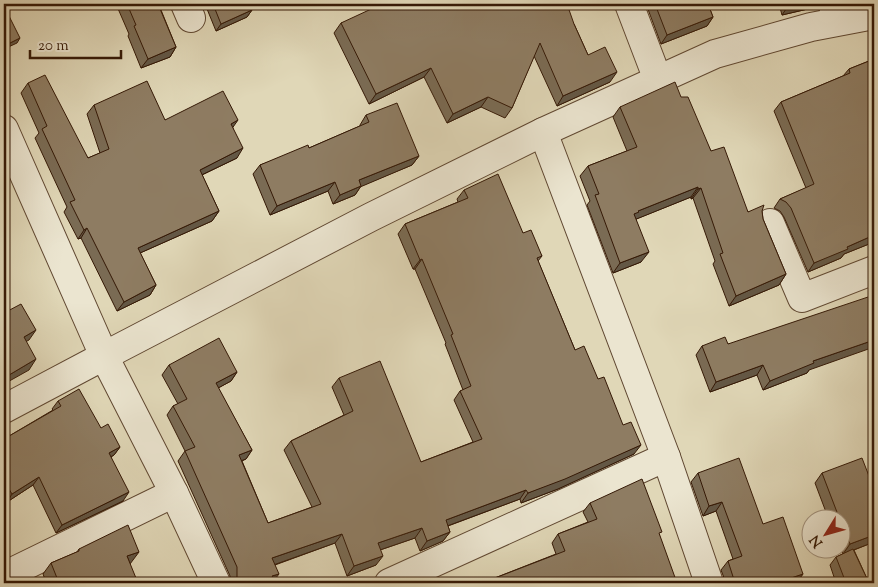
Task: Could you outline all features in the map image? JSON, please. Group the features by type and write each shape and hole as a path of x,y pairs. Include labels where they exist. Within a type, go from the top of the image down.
{"street":[{"path":"629,4 658,80"},
{"path":"4,409 371,217 544,132 658,80 716,54 811,27 830,13 874,15"},
{"path":"4,129 104,356 174,494 216,583"},
{"path":"544,132 666,457 709,583"},
{"path":"770,224 802,298 874,270"},
{"path":"389,583 666,457"},
{"path":"4,576 174,494"}],"building":[{"path":"127,4 158,4 176,47 148,59"},
{"path":"213,4 249,4 252,10 221,24"},
{"path":"382,4 402,4 404,7 409,4 567,4 588,55 605,47 617,72 563,96 540,43 512,108 488,97 453,114 431,68 376,94 341,23"},
{"path":"655,4 708,4 713,17 667,35"},
{"path":"6,10 20,38 4,46 4,11"},
{"path":"874,59 874,235 847,247 848,249 814,263 791,208 780,199 814,184 781,102 850,73 849,69"},
{"path":"45,75 88,158 109,149 94,105 147,81 165,120 223,91 238,120 231,124 243,148 200,170 219,211 138,248 156,285 124,302 87,228 84,230 70,202 75,200 42,129 47,126 28,83"},
{"path":"675,82 681,97 688,97 711,151 724,147 748,212 764,205 762,211 763,219 786,274 736,296 720,254 723,253 701,188 698,189 698,187 634,214 649,252 620,263 595,195 599,194 588,166 637,147 620,107"},
{"path":"397,103 419,156 359,180 361,186 340,195 335,182 277,206 260,165 308,145 309,148 369,122 366,115"},
{"path":"4,163 9,175 4,177"},
{"path":"498,174 523,233 531,230 542,256 537,258 575,350 584,346 598,379 604,377 623,425 631,422 641,445 565,479 528,493 526,490 446,520 450,532 427,541 422,528 378,543 383,556 354,566 342,534 272,558 279,574 272,576 277,583 239,583 237,567 185,451 195,447 173,406 187,399 169,365 219,338 237,372 216,383 252,450 239,455 268,523 321,504 291,441 353,411 339,378 380,361 421,462 482,439 460,391 471,386 451,335 453,334 422,259 420,260 405,224 468,198 464,190"},
{"path":"874,295 874,340 813,361 814,363 770,381 763,365 716,382 702,346 725,337 728,344"},
{"path":"21,304 36,330 24,337 36,359 4,378 4,313"},
{"path":"79,389 101,428 108,424 120,447 109,453 129,492 62,525 39,477 12,494 4,481 4,439 61,406 58,401"},
{"path":"739,458 763,524 783,517 803,574 791,578 793,583 735,583 728,561 742,556 722,502 709,506 698,473"},
{"path":"862,458 874,489 874,535 850,544 850,510 836,510 822,473"},
{"path":"642,479 662,532 659,533 677,583 482,583 565,551 558,534 597,519 590,503"},
{"path":"128,525 139,552 127,556 138,583 42,583 57,578 51,563 79,551 79,549"},
{"path":"853,549 869,583 846,583 837,560 850,560 850,550"}]}
